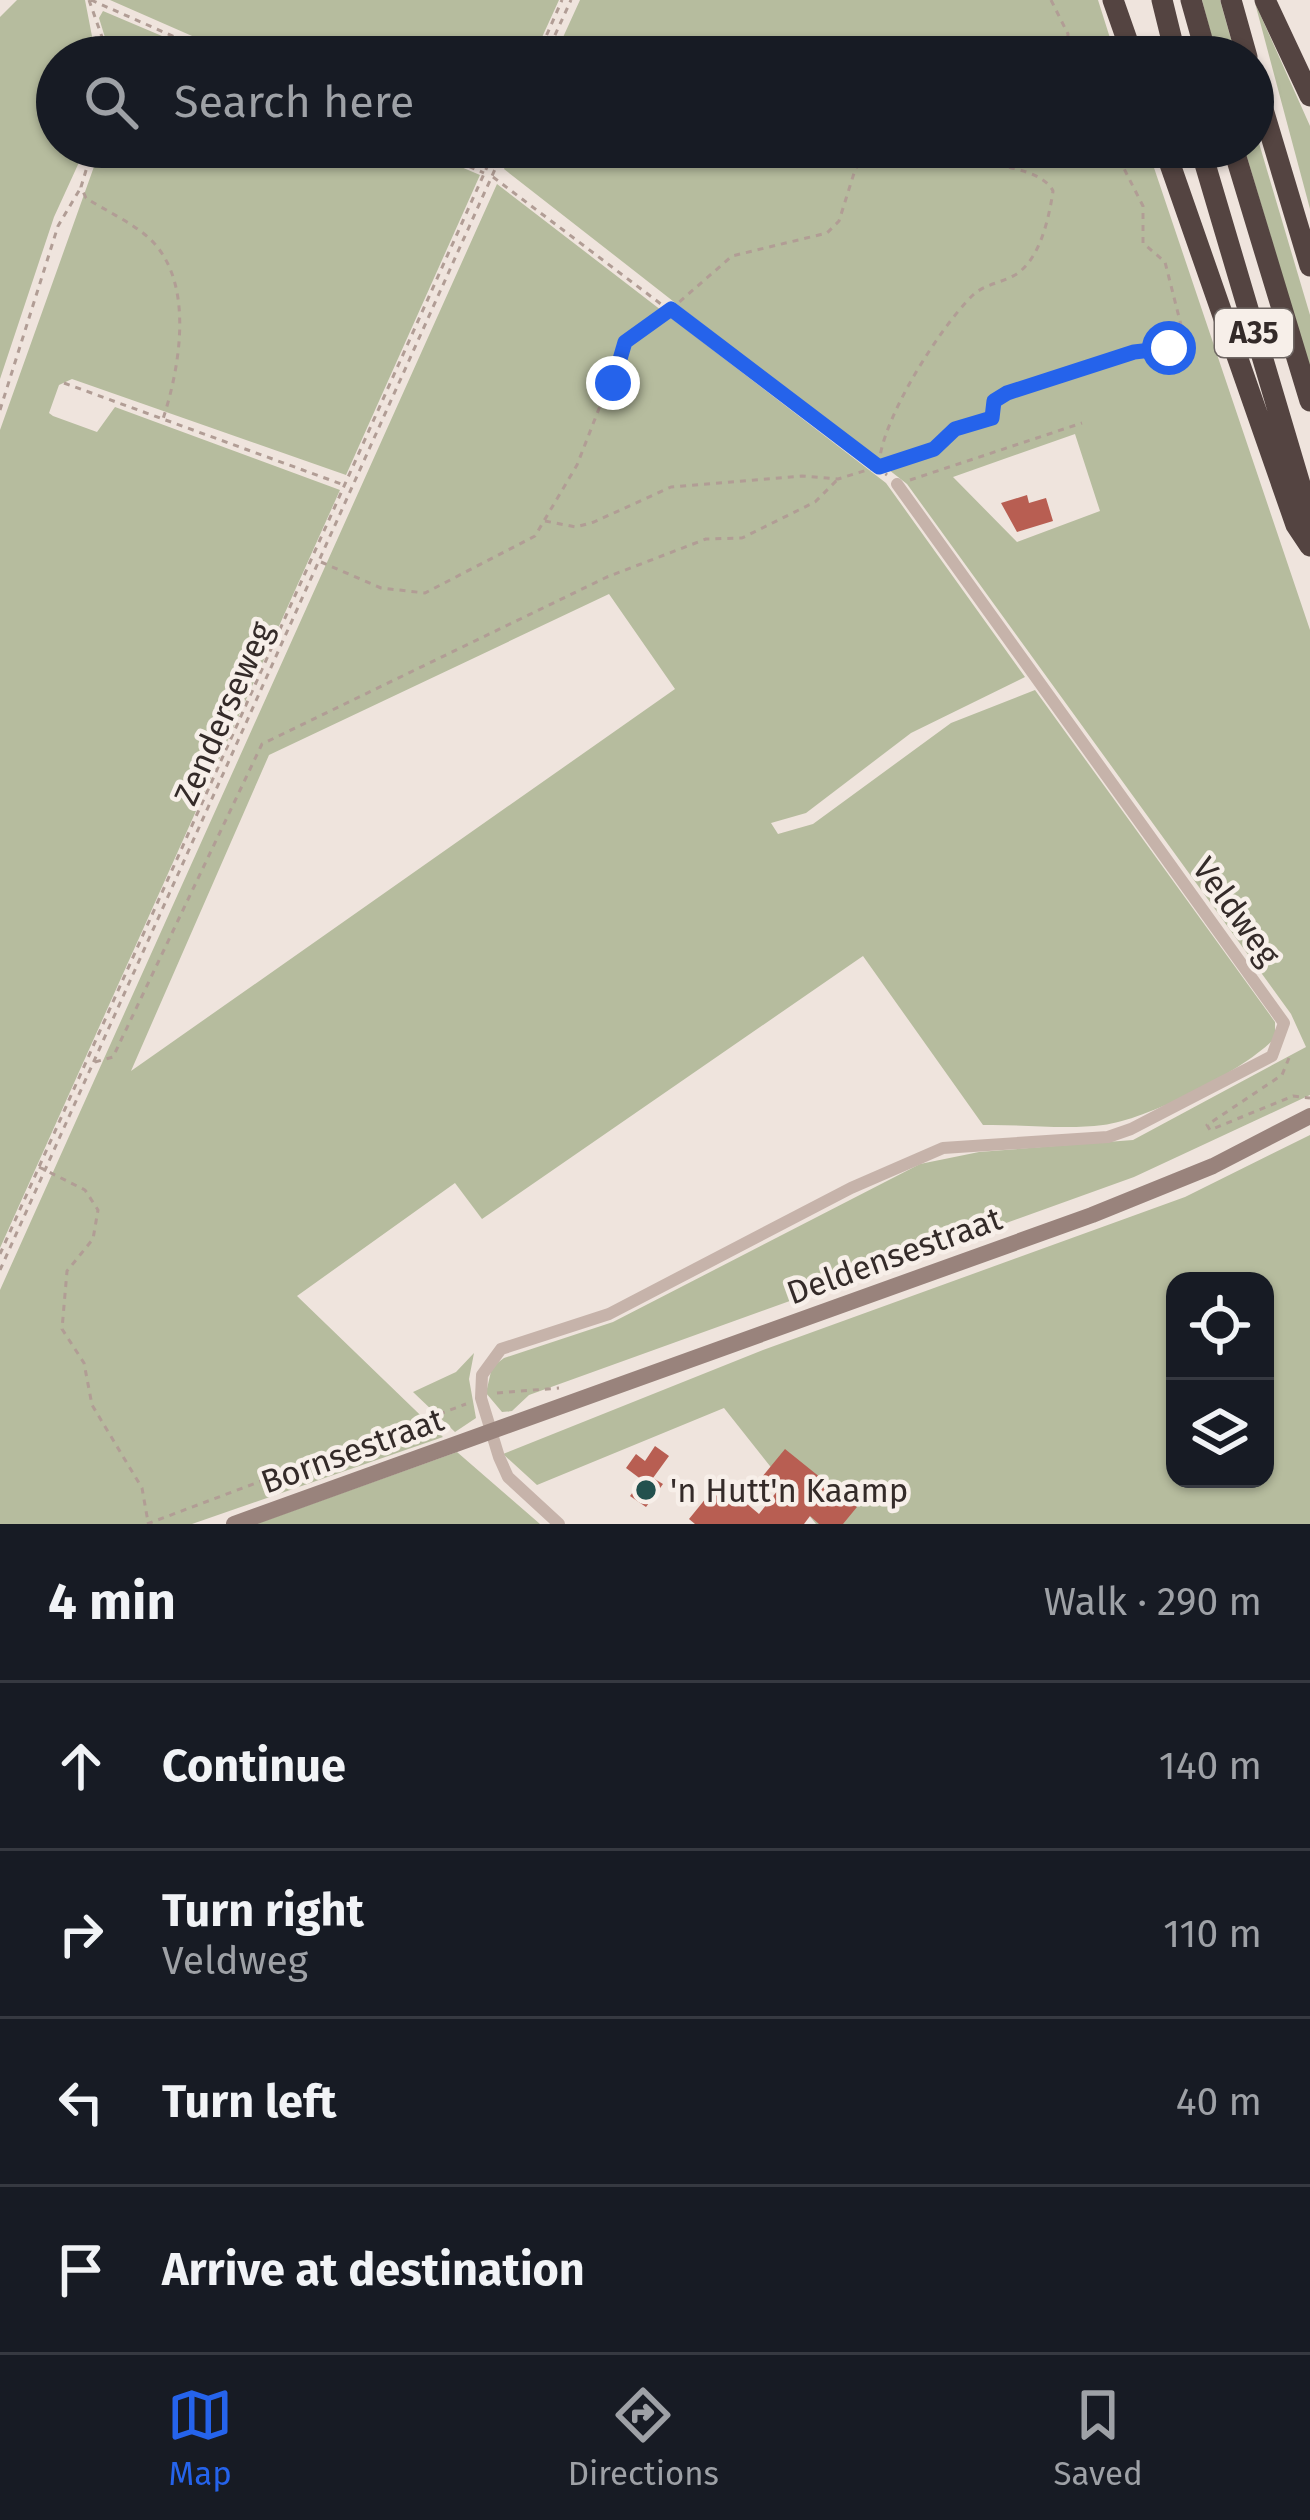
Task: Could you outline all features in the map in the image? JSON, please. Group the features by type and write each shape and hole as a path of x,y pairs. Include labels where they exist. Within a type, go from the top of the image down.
{"highway":[{"path":"1113,0 1126,36"},
{"path":"1162,0 1171,36"},
{"path":"1191,0 1201,36"},
{"path":"1231,0 1241,36"},
{"path":"1265,0 1310,96"},
{"path":"1274,146 1310,266"},
{"name":"A35","path":"1171,168 1297,525 1310,546"},
{"name":"A35","path":"1206,168 1310,518"},
{"path":"1239,168 1310,401"}],"street":[{"name":"Veldweg","path":"897,484 1284,1023 1280,1048"},
{"path":"559,1524 508,1478 490,1432 481,1398 482,1375 501,1349 609,1314 906,1162 943,1148 1108,1136 1280,1048"},
{"name":"Deldensestraat","path":"490,1432 1109,1209 1213,1166 1310,1116"},
{"name":"Bornsestraat","path":"234,1524 490,1432"}],"path":[{"path":"90,0 102,36"},
{"path":"90,0 172,36"},
{"path":"546,36 562,0"},
{"path":"555,36 571,0"},
{"path":"1051,0 1068,36"},
{"path":"0,410 58,226 87,168"},
{"path":"473,168 492,176 671,309 897,484 1082,423"},
{"name":"Zenderseweg","path":"316,559 486,168"},
{"name":"Zenderseweg","path":"0,1270 496,168"},
{"path":"316,559 381,588 425,593 535,536 577,465 625,342 742,250 827,232 839,221 856,168"},
{"path":"879,467 892,412 914,376 968,300 980,289 1019,273 1042,235 1053,191 1031,172 994,168"},
{"path":"544,521 576,526 594,522 671,487 802,476 838,479 934,449 955,429 992,418 994,401 1007,393 1134,352 1169,348 1181,325 1165,262 1143,243 1143,206 1124,168"},
{"path":"81,187 86,198 151,240 168,268 178,302 176,378 164,419"},
{"path":"64,383 345,486"},
{"path":"90,1062 113,1057 262,744 607,577 706,539 742,538 815,502 838,479"},
{"path":"1280,1048 1290,1059 1288,1067 1207,1125 1210,1130 1293,1096 1310,1098"},
{"path":"1291,1108 1310,1098"},
{"path":"42,1169 85,1190 98,1210 93,1239 68,1271 62,1328 84,1364 92,1405 142,1488 148,1524 503,1390 569,1388"},
{"name":"Zenderseweg","path":"0,1254 42,1169"}],"green space":[{"path":"17,0 85,0 92,36 36,36 36,168 76,168 54,217 0,379 0,17"},
{"path":"110,0 559,0 543,36 192,36"},
{"path":"580,0 1098,0 1109,36 564,36"},
{"path":"1202,0 1220,0 1230,36 1211,36"},
{"path":"1255,3 1270,36 1264,36"},
{"path":"103,11 161,36 105,36 99,18"},
{"path":"1274,45 1310,126 1310,209 1274,74"},
{"path":"94,168 464,168 480,175 346,475 72,379 59,385 49,413 53,416 97,432 115,407 340,490 0,1248 0,430"},
{"path":"504,168 1154,168 1310,630 1310,1095 1134,1177 529,1395 512,1411 502,1412 486,1393 492,1367 504,1358 613,1322 920,1164 979,1152 1133,1140 1306,1047 1291,1014 907,484","holes":["1075,434 1100,511 1017,542 953,477"]},
{"path":"1250,168 1266,168 1310,315 1310,369"},
{"path":"497,184 886,483 1025,677 911,733 806,813 771,823 778,834 813,824 951,723 1035,690 1275,1022 1275,1038 1261,1051 1194,1092 1144,1114 1103,1125 983,1125 863,956 482,1219 455,1183 297,1296 443,1437 192,1524 0,1524 0,1290","holes":["609,594 675,689 131,1071 269,755"]},
{"path":"1310,1135 1310,1524 816,1524 724,1408 537,1485 503,1454 763,1350 1185,1197"},
{"path":"474,1353 469,1379 476,1418 455,1432 413,1392 456,1372"},
{"path":"457,1452 540,1524 256,1524"}],"building":[{"path":"1027,495 1029,503 1046,498 1053,521 1017,532 1001,503"},
{"path":"655,1446 669,1456 653,1478 663,1484 646,1507 630,1496 642,1480 626,1468 636,1454 645,1461"},
{"path":"785,1449 857,1507 843,1524 819,1524 810,1516 804,1524 695,1524 689,1519 720,1481 759,1514 778,1490 762,1477"}],"place":[{"name":"'n Hutt'n Kaamp","path":"646,1490"}],"route":[{"path":"613,383 625,342 671,309 879,467 934,449 955,429 992,418 994,401 1007,393 1134,352 1169,348"}]}
